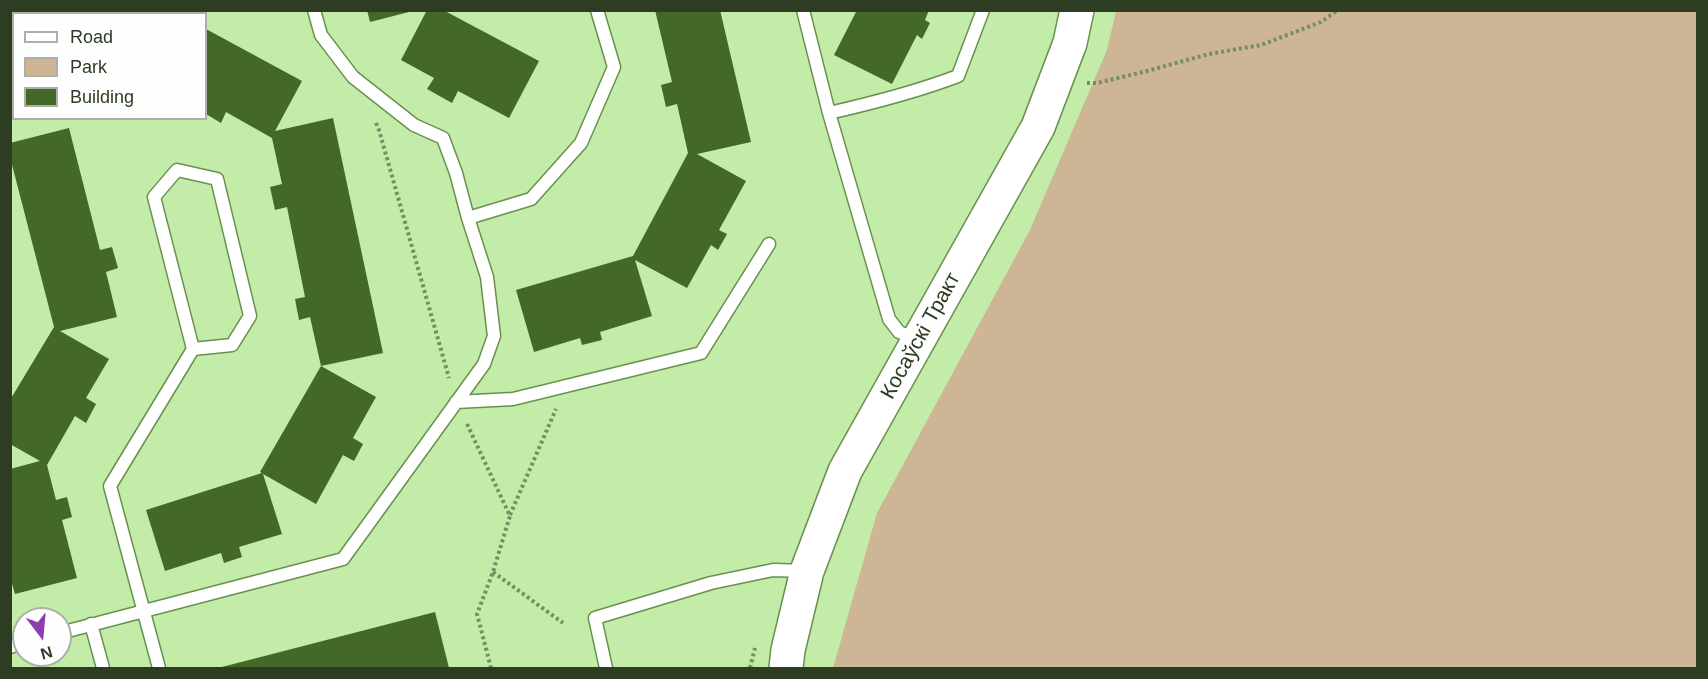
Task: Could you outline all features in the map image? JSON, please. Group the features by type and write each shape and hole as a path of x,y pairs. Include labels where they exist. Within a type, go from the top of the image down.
{"main road":[{"name":"Косаўскі Тракт","path":"786,669 788,650 807,571 845,471 1038,127 1070,43 1077,10"}],"lane":[{"path":"72,630 343,559 484,364 494,336 487,277 456,173 443,138 414,125 353,77 321,35 314,10"},
{"path":"468,218 531,199 581,143 614,67 597,10"},
{"path":"803,10 829,113 889,319 899,332 919,339"},
{"path":"829,113 873,103 958,76 983,10"},
{"path":"159,669 110,486 193,349 154,197 177,170 217,178 250,316 232,345 193,349"},
{"path":"456,402 513,399 701,353 769,244"},
{"path":"606,669 595,618 742,576 773,570 807,571"},
{"path":"91,624 103,669"}],"path":[{"path":"1097,82 1209,54 1261,45 1320,22 1338,10"},
{"path":"374,120 380,130 456,402 510,516"},
{"path":"491,669 477,614 494,572 510,516 559,404 555,389"},
{"path":"494,572 564,623"}],"green space":[{"path":"1116,11 1697,11 1697,668 833,668 877,513 1030,230 1107,50"}],"building":[{"path":"123,10 189,10 190,12 124,12"},
{"path":"367,10 413,10 413,11 370,22"},
{"path":"427,10 443,10 539,61 509,118 458,91 452,103 427,89 434,78 401,60"},
{"path":"655,10 720,10 751,142 697,154 746,181 719,230 727,234 718,250 711,245 687,288 635,260 652,316 600,332 602,340 582,345 580,338 534,352 516,290 633,256 688,153 677,104 666,107 661,85 672,82"},
{"path":"857,10 929,10 925,20 930,23 922,39 917,35 892,84 834,55"},
{"path":"207,30 302,81 275,131 333,118 383,353 321,366 310,317 299,320 295,299 305,297 287,207 275,210 270,187 282,184 272,138 226,112 221,123 207,115"},
{"path":"69,128 100,250 112,247 118,268 106,272 117,317 60,331 109,359 86,398 96,404 86,423 75,416 47,465 56,500 67,497 72,517 62,520 77,578 15,594 10,577 10,469 40,461 10,444 10,400 54,327 10,157 10,143"},
{"path":"321,366 376,397 353,438 363,444 354,461 343,455 316,504 263,474 282,534 239,547 242,557 224,563 221,553 165,571 146,510 262,473 260,472"},
{"path":"435,612 449,668 218,668"}]}
